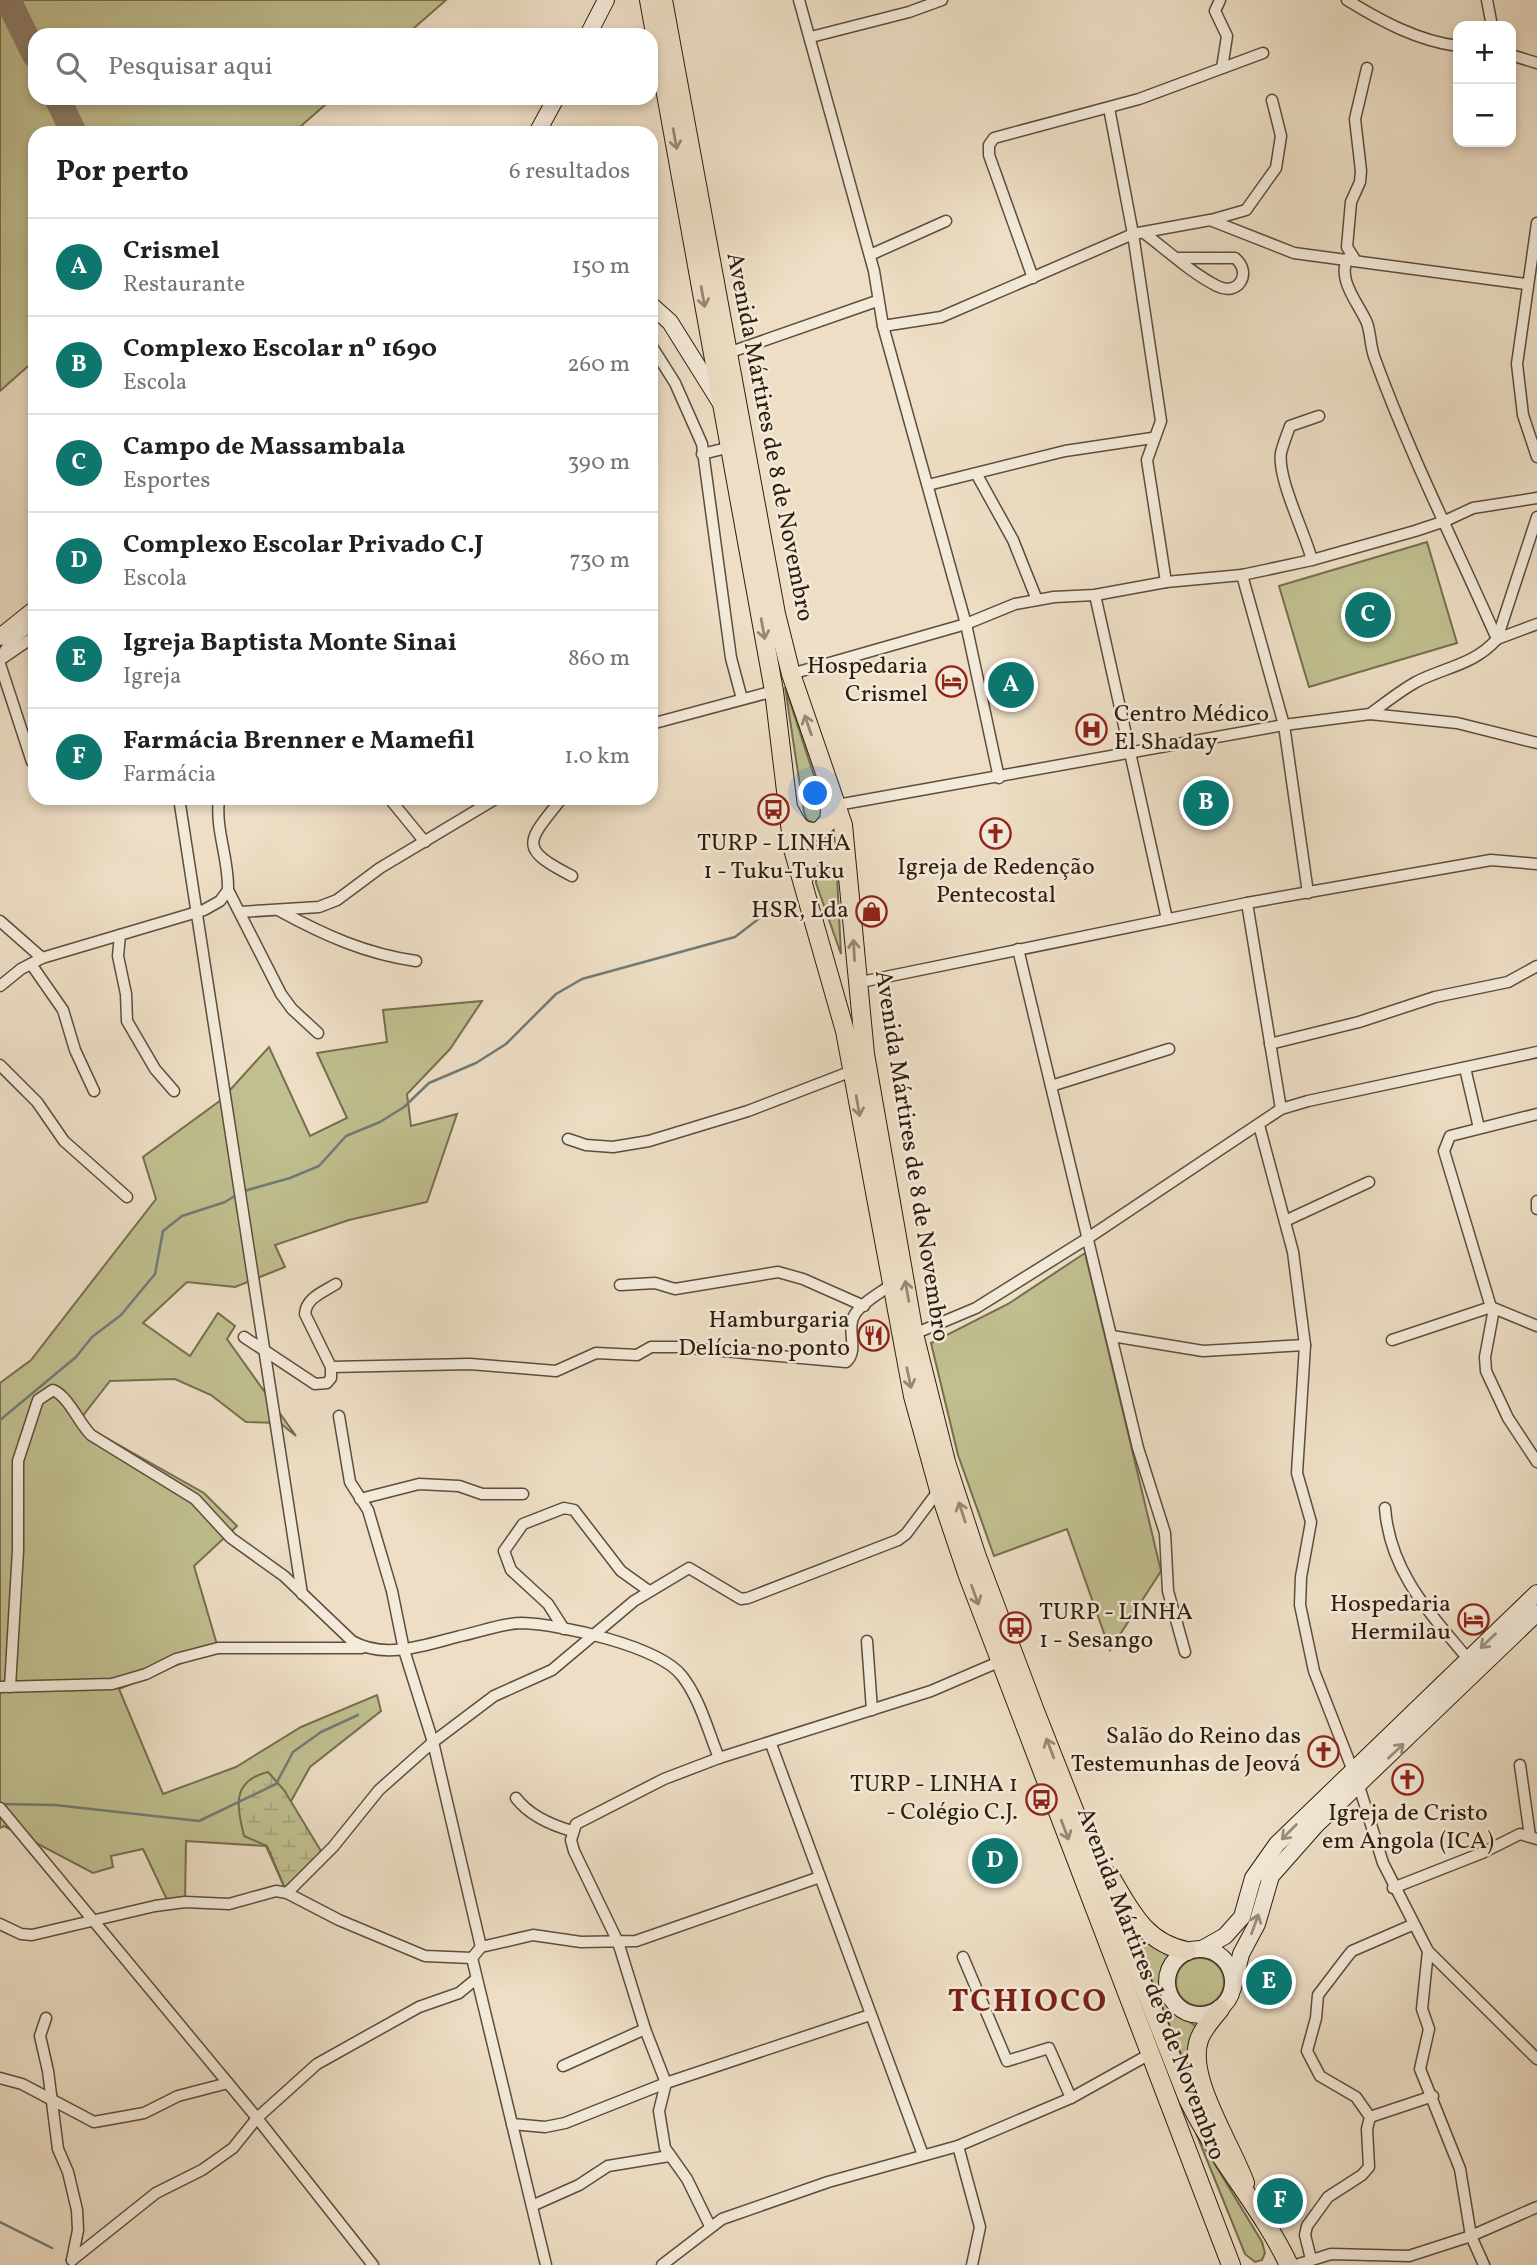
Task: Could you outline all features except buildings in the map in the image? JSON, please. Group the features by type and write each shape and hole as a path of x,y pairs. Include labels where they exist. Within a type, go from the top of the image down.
{"main road":[{"name":"Avenida Mártires de 8 de Novembro","path":"649,0 654,28"},
{"name":"Avenida Mártires de 8 de Novembro","path":"663,0 763,554 791,674 834,797 846,843 864,1054 914,1334 941,1441 966,1526 1188,2099 1216,2151 1251,2199 1289,2265"},
{"name":"Avenida Mártires de 8 de Novembro","path":"658,50 774,691 787,805 802,885 835,991 913,1395 939,1490 1001,1661 1231,2265"},
{"path":"787,805 799,827 806,832 819,831 825,827 831,814 834,797"},
{"path":"802,885 804,868 809,859 821,854 835,858 850,883"},
{"path":"1084,1834 1145,1931 1162,1944 1195,1950"},
{"path":"1220,2009 1198,2041 1198,2078 1234,2153 1251,2199"},
{"path":"1272,2265 1275,2237"}],"street":[{"path":"592,28 606,0"},
{"path":"799,0 870,255 883,327 967,624 999,778"},
{"path":"908,0 909,12"},
{"path":"811,37 909,12 942,0"},
{"path":"1220,0 1215,12 1227,36 1222,68"},
{"path":"1347,0 1394,27 1453,45"},
{"path":"1487,0 1491,21"},
{"path":"1033,278 989,155 989,145 1002,134 1110,108 1263,53"},
{"path":"1516,57 1537,63"},
{"path":"1351,258 1347,247 1351,202 1360,182 1361,171 1355,119 1367,68"},
{"path":"883,327 941,317 1138,234 1246,210 1271,177 1281,136 1272,100"},
{"path":"541,126 552,105"},
{"path":"1110,108 1138,234 1161,421 1152,438 1147,460 1166,582"},
{"path":"1210,220 1294,253 1351,258 1527,284"},
{"path":"870,255 946,221"},
{"path":"1537,223 1524,297 1517,364 1519,395 1537,457"},
{"path":"1138,234 1179,258 1217,286 1234,288 1242,282 1245,273 1235,258 1179,258"},
{"path":"1351,258 1345,263 1349,290 1367,324 1374,358 1497,639"},
{"path":"1524,297 1537,291"},
{"path":"728,353 877,301"},
{"path":"658,311 670,322 723,407"},
{"path":"658,356 675,383 702,444 731,657 742,699"},
{"path":"1312,560 1304,530 1292,504 1281,457 1290,426 1319,416"},
{"path":"928,485 1065,452 1152,438"},
{"path":"702,454 731,447"},
{"path":"977,475 1013,540 1038,600"},
{"path":"791,674 967,624 1016,604 1096,595 1166,582 1242,575 1312,560 1445,522 1473,508 1537,498"},
{"path":"1370,714 1415,683 1467,664 1487,651 1497,639 1537,517"},
{"path":"1242,575 1283,725 1308,893"},
{"path":"1096,595 1167,919"},
{"path":"0,637 28,614"},
{"path":"1497,639 1537,624"},
{"path":"28,628 10,642 0,661 28,749"},
{"path":"0,661 28,641"},
{"path":"658,722 774,691"},
{"path":"834,797 999,778 1283,725 1370,714 1457,723 1537,743"},
{"path":"180,805 302,1594"},
{"path":"218,805 217,820 229,871 228,890 281,994 292,1009 318,1033"},
{"path":"394,805 425,842"},
{"path":"240,912 319,907 337,900 380,868 486,805"},
{"path":"556,805 538,828 534,837 534,850 539,859 572,876"},
{"path":"856,983 1247,903 1491,860 1537,864"},
{"path":"0,986 36,961 197,912 220,901 228,890"},
{"path":"1247,903 1281,1110"},
{"path":"281,911 320,932 382,956 416,961"},
{"path":"0,922 36,961 63,1010 75,1050 94,1091"},
{"path":"120,935 118,956 126,994 127,1021 155,1069 174,1091"},
{"path":"1018,949 1138,1448 1166,1533 1168,1591 1185,1652"},
{"path":"1270,1044 1359,1022 1435,997 1508,982 1537,966"},
{"path":"1051,1086 1169,1049"},
{"path":"914,1334 976,1308 1088,1238 1281,1110 1308,1101 1537,1052"},
{"path":"0,1065 37,1102 64,1141 127,1197"},
{"path":"1465,1068 1479,1128"},
{"path":"568,1139 586,1145 613,1147 649,1141 748,1111 852,1071"},
{"path":"1537,1114 1450,1136 1444,1151 1491,1307 1493,1319 1485,1357 1486,1371 1508,1418 1537,1462"},
{"path":"1259,1125 1293,1252 1305,1345 1297,1473 1311,1522 1301,1577 1300,1605 1314,1671 1356,1779 1369,1825 1393,1888 1412,1925 1428,1951 1537,2059"},
{"path":"1285,1221 1369,1182"},
{"path":"1537,1201 1537,1209"},
{"path":"620,1285 655,1283 675,1289 778,1272 803,1279 864,1306"},
{"path":"244,1337 315,1384 327,1383 331,1378 331,1367 305,1314 305,1308 309,1300 335,1284"},
{"path":"331,1367 470,1364 556,1371 596,1353 637,1355 651,1347 679,1347 846,1362 852,1351 853,1320 864,1306 891,1285"},
{"path":"1392,1340 1491,1307 1537,1326"},
{"path":"1112,1336 1203,1351 1305,1345"},
{"path":"365,1648 352,1641 302,1594 231,1538 195,1499 91,1435 78,1422 61,1394 52,1390 38,1400 18,1461 18,1550 5,1687 112,1684 205,1650 268,1647 404,1650 522,1623 595,1633 667,1664 681,1674 692,1692 719,1758"},
{"path":"338,1416 345,1466 350,1482 368,1510 392,1591 404,1650 433,1742 481,1947"},
{"path":"360,1499 419,1484 459,1486 482,1494 523,1494"},
{"path":"287,1893 333,1847 379,1790 433,1742 494,1696 552,1670 649,1591 689,1568 741,1599 748,1598 898,1540 911,1528 939,1490"},
{"path":"564,1629 548,1604 511,1570 504,1558 517,1530 529,1520 564,1508 574,1510 621,1571 649,1591"},
{"path":"1385,1508 1387,1528 1400,1570 1418,1598 1468,1659"},
{"path":"1537,1593 1468,1659 1356,1779 1271,1876 1256,1924 1241,1954 1233,1988 1220,2009 1203,2015 1191,2014 1171,1999 1167,1987 1170,1969 1195,1950 1225,1936 1242,1917 1253,1878 1269,1854 1356,1779 1537,1613"},
{"path":"867,1641 872,1710"},
{"path":"710,2226 687,2179 664,2148 659,2111 667,2082 645,2029 618,1942 574,1851 572,1831 576,1824 664,1779 719,1758 771,1744 931,1691 1001,1661"},
{"path":"771,1744 923,2155"},
{"path":"1393,1888 1482,1853 1520,1834 1534,1837 1520,1765"},
{"path":"516,1798 523,1806 554,1826 572,1831"},
{"path":"0,1808 257,2118 373,2265"},
{"path":"472,1958 481,1947 533,1935 581,1942 636,1941 820,1877"},
{"path":"0,1924 32,1935 185,1902 229,1903 276,1891 287,1893 339,1920 425,1956 472,1958"},
{"path":"1311,2259 1305,2235 1307,2226 1328,2197 1362,2175 1369,2166 1367,2129 1370,2117 1356,2097 1320,2076 1311,2063 1307,2051 1316,2018 1315,2006 1325,1985 1352,1951 1412,1925"},
{"path":"1195,1950 1215,1953 1226,1962 1232,1974 1233,1988"},
{"path":"1428,1951 1422,2009 1429,2029 1420,2063 1460,2169 1471,2236 1483,2265"},
{"path":"963,1957 1003,2056 1012,2062 1049,2048 1070,2098"},
{"path":"472,1958 534,2205 546,2265"},
{"path":"71,2263 156,2193 202,2170 226,2154 257,2118 317,2064 419,2007 459,1993 477,1979"},
{"path":"512,2124 555,2126 667,2082 870,2015"},
{"path":"46,2018 40,2036 58,2149 68,2172 77,2210 78,2230 71,2263"},
{"path":"563,2066 645,2029"},
{"path":"662,2265 710,2226 828,2182 958,2146 1070,2098 1150,2054"},
{"path":"0,2078 22,2084 94,2122 112,2121 144,2113 177,2096 228,2083"},
{"path":"1370,2117 1433,2096"},
{"path":"958,2146 981,2227 972,2265"},
{"path":"534,2205 568,2191 608,2166 669,2156"},
{"path":"1296,2265 1331,2254 1409,2256 1471,2236 1537,2207"}],"green space":[{"path":"0,0 446,0 414,28 28,28 28,105 325,105 301,126 28,126 28,366 0,391"},
{"path":"1427,542 1457,643 1309,687 1279,586"},
{"path":"785,687 823,803 823,815 815,823 807,820 804,812"},
{"path":"823,864 831,867 837,876 841,954 816,883 816,872"},
{"path":"482,1001 450,1049 407,1094 411,1126 457,1114 427,1202 349,1220 275,1245 285,1267 235,1287 187,1282 143,1323 190,1356 218,1313 235,1326 227,1339 296,1436 280,1423 246,1422 211,1395 175,1379 110,1381 78,1422 204,1493 237,1526 194,1566 218,1648 119,1689 163,1794 236,1767 301,1727 377,1695 381,1711 310,1767 290,1803 324,1856 287,1893 266,1846 186,1841 185,1902 169,1904 143,1849 111,1856 113,1867 93,1873 4,1826 0,1828 0,1383 31,1360 156,1199 143,1157 221,1100 269,1047 310,1136 347,1118 317,1053 387,1042 383,1010"},
{"path":"1085,1253 1161,1571 1110,1650 1067,1529 994,1556 958,1455 931,1343 1008,1304"},
{"path":"268,1772 284,1790 324,1856 287,1893 267,1846 244,1836 240,1815 242,1788 256,1776"},
{"path":"1128,1920 1150,1945 1171,1954 1163,1978 1162,1994 1169,2009 1196,2027 1188,2063 1198,2097"},
{"path":"1200,1958 1217,1965 1224,1982 1217,1999 1200,2006 1183,1999 1176,1982 1183,1965"},
{"path":"1196,2133 1262,2242 1265,2253 1262,2260 1255,2262 1245,2254"}],"waterway":[{"path":"244,1191 290,1178 319,1166 346,1136 380,1122 404,1107 429,1083 476,1063 506,1044 556,994 582,979 735,937 770,910"},
{"path":"0,1420 76,1357 92,1337 121,1315 155,1274 163,1231 182,1216 225,1202 238,1194"},
{"path":"1,1804 55,1805 199,1821 276,1784 293,1752 321,1732 358,1715"},
{"path":"0,2222 52,2248"}],"taxiway":[{"path":"8,0 28,41"},
{"path":"60,105 71,126"}],"place":[{"name":"Campo de Massambala","path":"1368,615"},
{"name":"Hospedaria Crismel","path":"951,681"},
{"name":"Crismel","path":"1011,685"},
{"name":"Centro Médico El Shaday","path":"1091,729"},
{"name":"Complexo Escolar nº 1690","path":"1206,803"},
{"name":"TURP - LINHA 1 - Tuku-Tuku","path":"774,810"},
{"name":"Igreja de Redenção Pentecostal","path":"996,834"},
{"name":"HSR, Lda","path":"872,911"},
{"name":"Hamburgaria Delícia no ponto","path":"873,1335"},
{"name":"Hospedaria Hermilau","path":"1474,1619"},
{"name":"TURP - LINHA 1 - Sesango","path":"1016,1627"},
{"name":"Salão do Reino das Testemunhas de Jeová","path":"1324,1751"},
{"name":"Igreja de Cristo em Angola (ICA)","path":"1408,1780"},
{"name":"TURP - LINHA 1 - Colégio C.J.","path":"1041,1799"},
{"name":"Complexo Escolar Privado C.J","path":"995,1861"},
{"name":"Igreja Baptista Monte Sinai","path":"1269,1982"},
{"name":"Farmácia Brenner e Mamefil","path":"1280,2201"}],"district":[{"name":"TCHIOCO","path":"1028,2003"}]}
